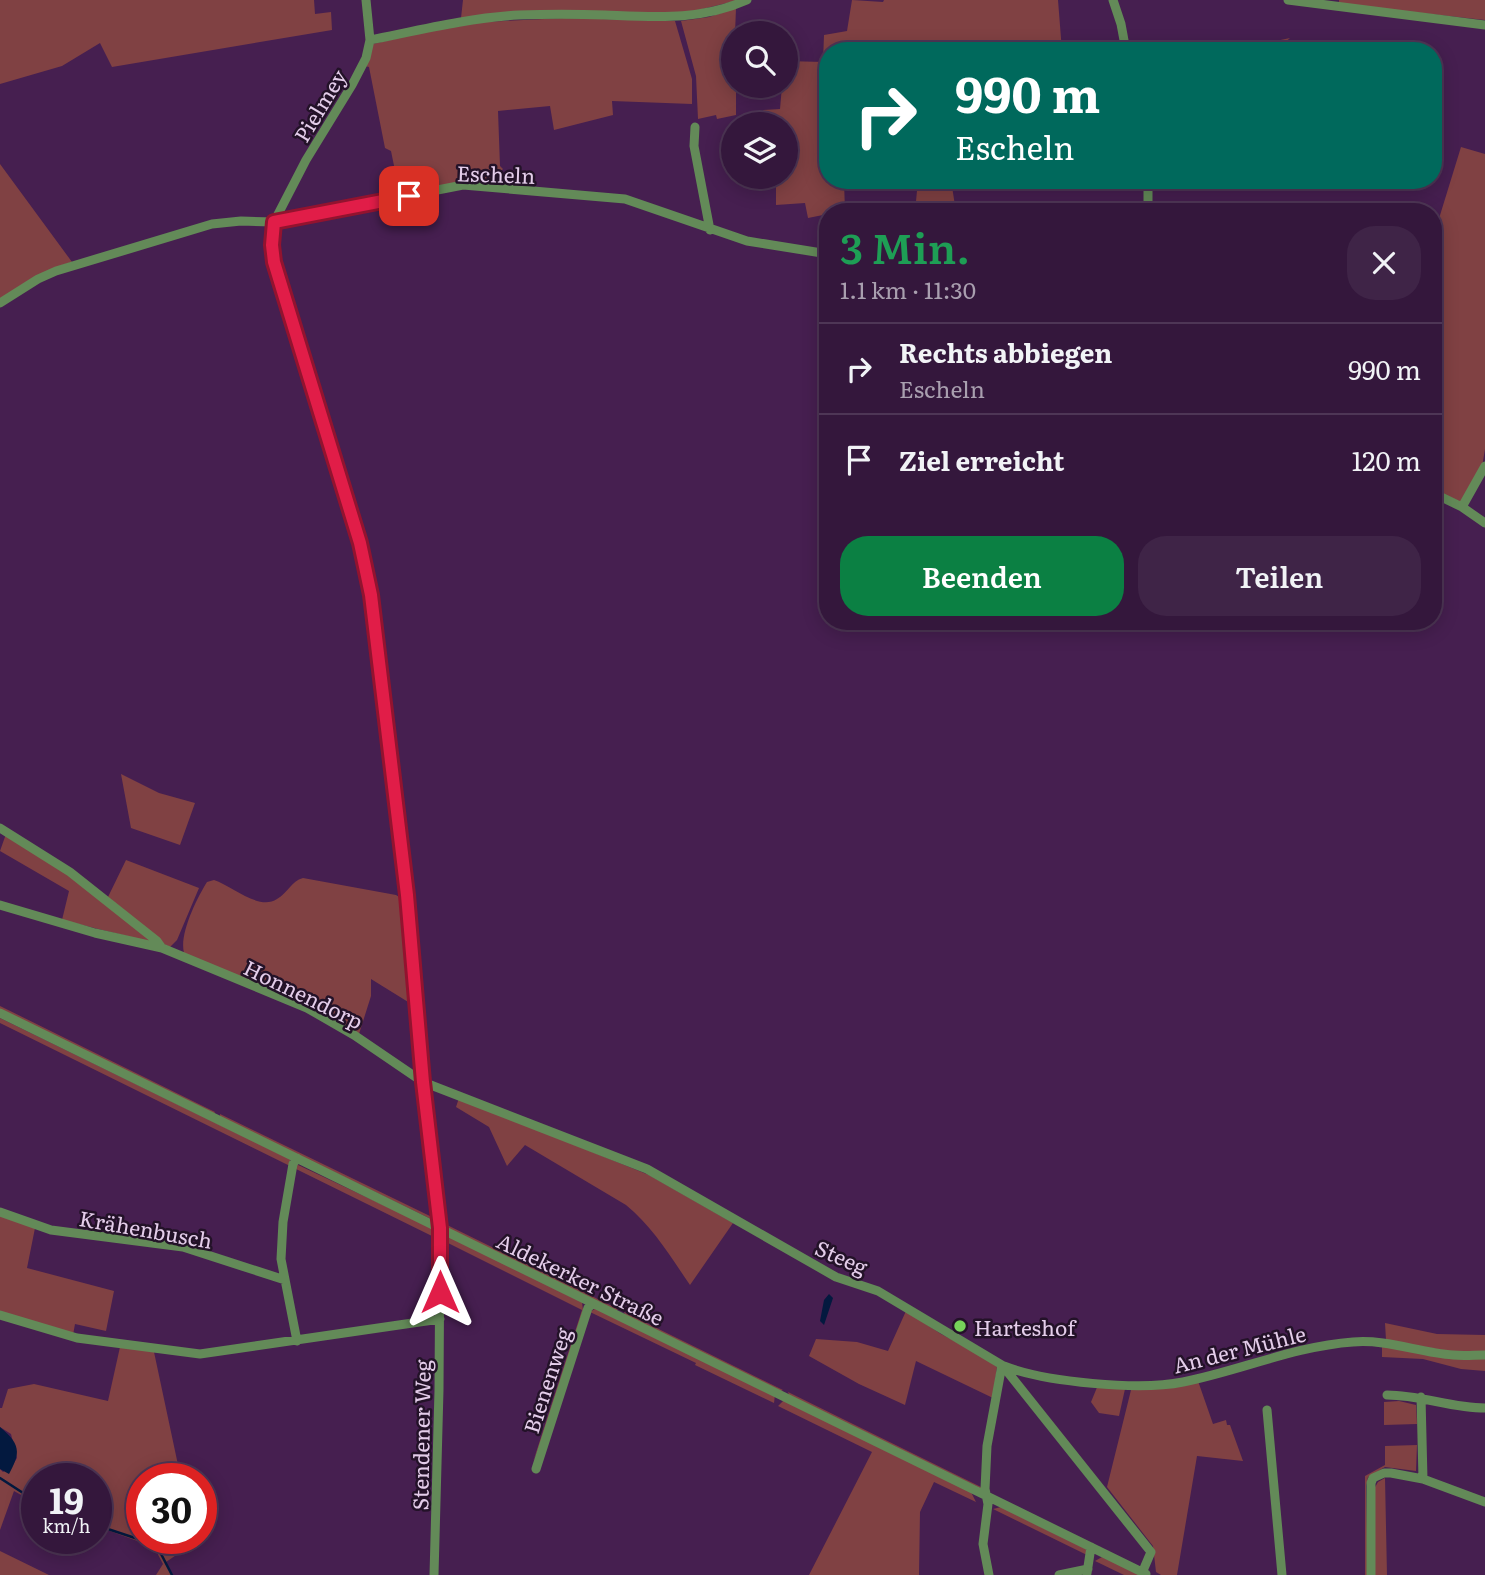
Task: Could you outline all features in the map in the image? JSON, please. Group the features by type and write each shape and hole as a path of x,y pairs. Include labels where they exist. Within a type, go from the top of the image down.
{"street":[{"name":"Pielmey","path":"274,222 306,160 366,58 370,40 366,0"},
{"path":"370,40 462,20 518,15 677,18 708,14 747,0"},
{"path":"1113,0 1124,42"},
{"path":"1288,0 1485,25"},
{"path":"695,127 695,146 710,230"},
{"name":"Escheln","path":"0,303 56,271 212,224 274,222 463,185 625,199 747,241 819,253"},
{"name":"Stendener Weg","path":"274,222 274,262 360,543 371,595 407,895 423,1082 440,1228 434,1575"},
{"path":"1462,507 1485,466"},
{"path":"1442,497 1485,523"},
{"name":"Honnendorp","path":"0,828 89,886 162,948"},
{"name":"Honnendorp","path":"0,905 95,933 162,948 307,1008 354,1035 423,1082"},
{"name":"Aldekerker Straße","path":"0,1013 1145,1574"},
{"name":"Steeg","path":"423,1082 647,1169 836,1277 878,1291 1002,1366 1151,1552 1145,1574"},
{"path":"297,1158 293,1164 283,1222 281,1259 297,1341"},
{"name":"Krähenbusch","path":"0,1212 51,1230 183,1247 285,1280"},
{"name":"Bienenweg","path":"536,1469 592,1304"},
{"path":"0,1315 77,1338 200,1354 440,1319"},
{"name":"An der Mühle","path":"1002,1366 1025,1374 1140,1386 1180,1383 1319,1347 1355,1341 1452,1355 1485,1354"},
{"path":"989,1575 983,1544 988,1504 987,1446 1002,1366"},
{"path":"1387,1395 1421,1397 1472,1408 1485,1408"},
{"path":"1421,1397 1423,1479"},
{"path":"1267,1410 1282,1575"},
{"path":"1371,1575 1370,1490 1373,1478 1391,1473 1423,1479 1485,1502"},
{"path":"1059,1575 1087,1572 1091,1547"}],"shaded area":[{"path":"0,0 314,0 315,14 331,12 332,30 112,67 100,43 62,66 0,84"},
{"path":"463,0 739,0 682,14 461,18"},
{"path":"852,0 1058,0 1061,42 824,42 824,35 847,31"},
{"path":"1339,0 1485,0 1485,20 1339,4"},
{"path":"736,8 736,21 721,21 721,98 736,98 736,112 721,112 721,118 717,119 716,115 698,119 696,76 681,21 709,17"},
{"path":"565,18 675,21 692,79 692,104 612,101 613,115 554,130 550,106 498,111 500,166 503,169 488,184 400,195 391,151 385,148 369,67 365,66 373,44 461,23"},
{"path":"798,61 819,62 819,189 844,189 845,203 819,203 819,216 808,218 805,203 776,205 776,189 798,189 798,112 763,110 780,109 781,98 798,98"},
{"path":"1461,147 1485,154 1485,449 1482,467 1461,502 1442,494 1442,209"},
{"path":"0,164 72,262 34,278 0,301"},
{"path":"917,189 952,189 955,203 916,203"},
{"path":"1050,189 1093,189 1093,191"},
{"path":"121,774 159,793 195,803 180,845 131,828"},
{"path":"6,834 69,873 155,943 62,920 69,891 0,851"},
{"path":"126,860 199,888 177,940 170,947 108,897"},
{"path":"303,878 396,895 404,900 413,1005 371,979 371,996 359,1034 184,953 186,926 207,882 214,880 254,900 270,902"},
{"path":"0,1006 215,1112 214,1114 0,1010"},
{"path":"0,1018 290,1159 290,1166 0,1023"},
{"path":"459,1098 649,1175 733,1223 690,1285 653,1232 626,1205 525,1145 507,1166 489,1127 456,1107"},
{"path":"220,1114 434,1218 433,1220 220,1117"},
{"path":"296,1164 430,1227 436,1238 294,1168"},
{"path":"0,1215 35,1228 27,1268 114,1291 106,1331 75,1324 73,1335 0,1312"},
{"path":"443,1223 618,1309 616,1311 444,1227"},
{"path":"450,1237 582,1302 583,1310 557,1400 533,1462 582,1310 446,1242"},
{"path":"596,1308 775,1395 774,1403 590,1312"},
{"path":"906,1311 997,1367 993,1398 916,1361 905,1405 859,1384 809,1356 816,1339 857,1342 888,1351"},
{"path":"624,1312 783,1390 625,1315"},
{"path":"1385,1323 1437,1334 1485,1335 1485,1352 1453,1352 1386,1340"},
{"path":"1382,1346 1485,1358 1485,1371 1461,1369 1423,1359 1382,1357"},
{"path":"120,1347 154,1352 178,1463 126,1463 126,1537 112,1532 112,1463 21,1463 21,1495 14,1491 0,1530 0,1469 3,1472 12,1466 17,1458 11,1434 0,1427 0,1408 8,1389 34,1384 108,1401"},
{"path":"1198,1381 1213,1424 1226,1420 1243,1461 1197,1456 1177,1575 1161,1575 1156,1572 1153,1546 1107,1487 1131,1390"},
{"path":"1098,1385 1125,1389 1119,1416 1099,1413 1091,1402"},
{"path":"788,1392 983,1488 789,1395"},
{"path":"784,1400 970,1490 976,1502 934,1482 920,1512 919,1575 809,1575 872,1452 778,1406"},
{"path":"1399,1401 1416,1405 1417,1424 1384,1425 1384,1402"},
{"path":"1417,1445 1416,1471 1385,1467 1368,1477 1368,1575 1365,1575 1365,1476 1385,1465 1385,1446"},
{"path":"1385,1478 1387,1575 1374,1575 1374,1489 1378,1482"},
{"path":"1001,1507 1086,1549 1087,1555 993,1509"},
{"path":"0,1551 49,1575 0,1575"},
{"path":"158,1554 178,1554 166,1562 173,1575 156,1575 163,1564"},
{"path":"1102,1557 1141,1575 1124,1575 1095,1561"}],"water":[{"path":"829,1294 833,1298 824,1325 820,1321 824,1300"},
{"path":"0,1427 15,1443 17,1453 9,1474 0,1469"}],"waterway":[{"path":"0,1478 21,1492"},
{"path":"112,1530 150,1543 159,1550 172,1575"}],"place":[{"name":"Harteshof","path":"960,1326"}],"route":[{"path":"409,196 274,222 272,245 274,262 360,543 371,595 407,895 423,1082 440,1228 440,1292"}]}
